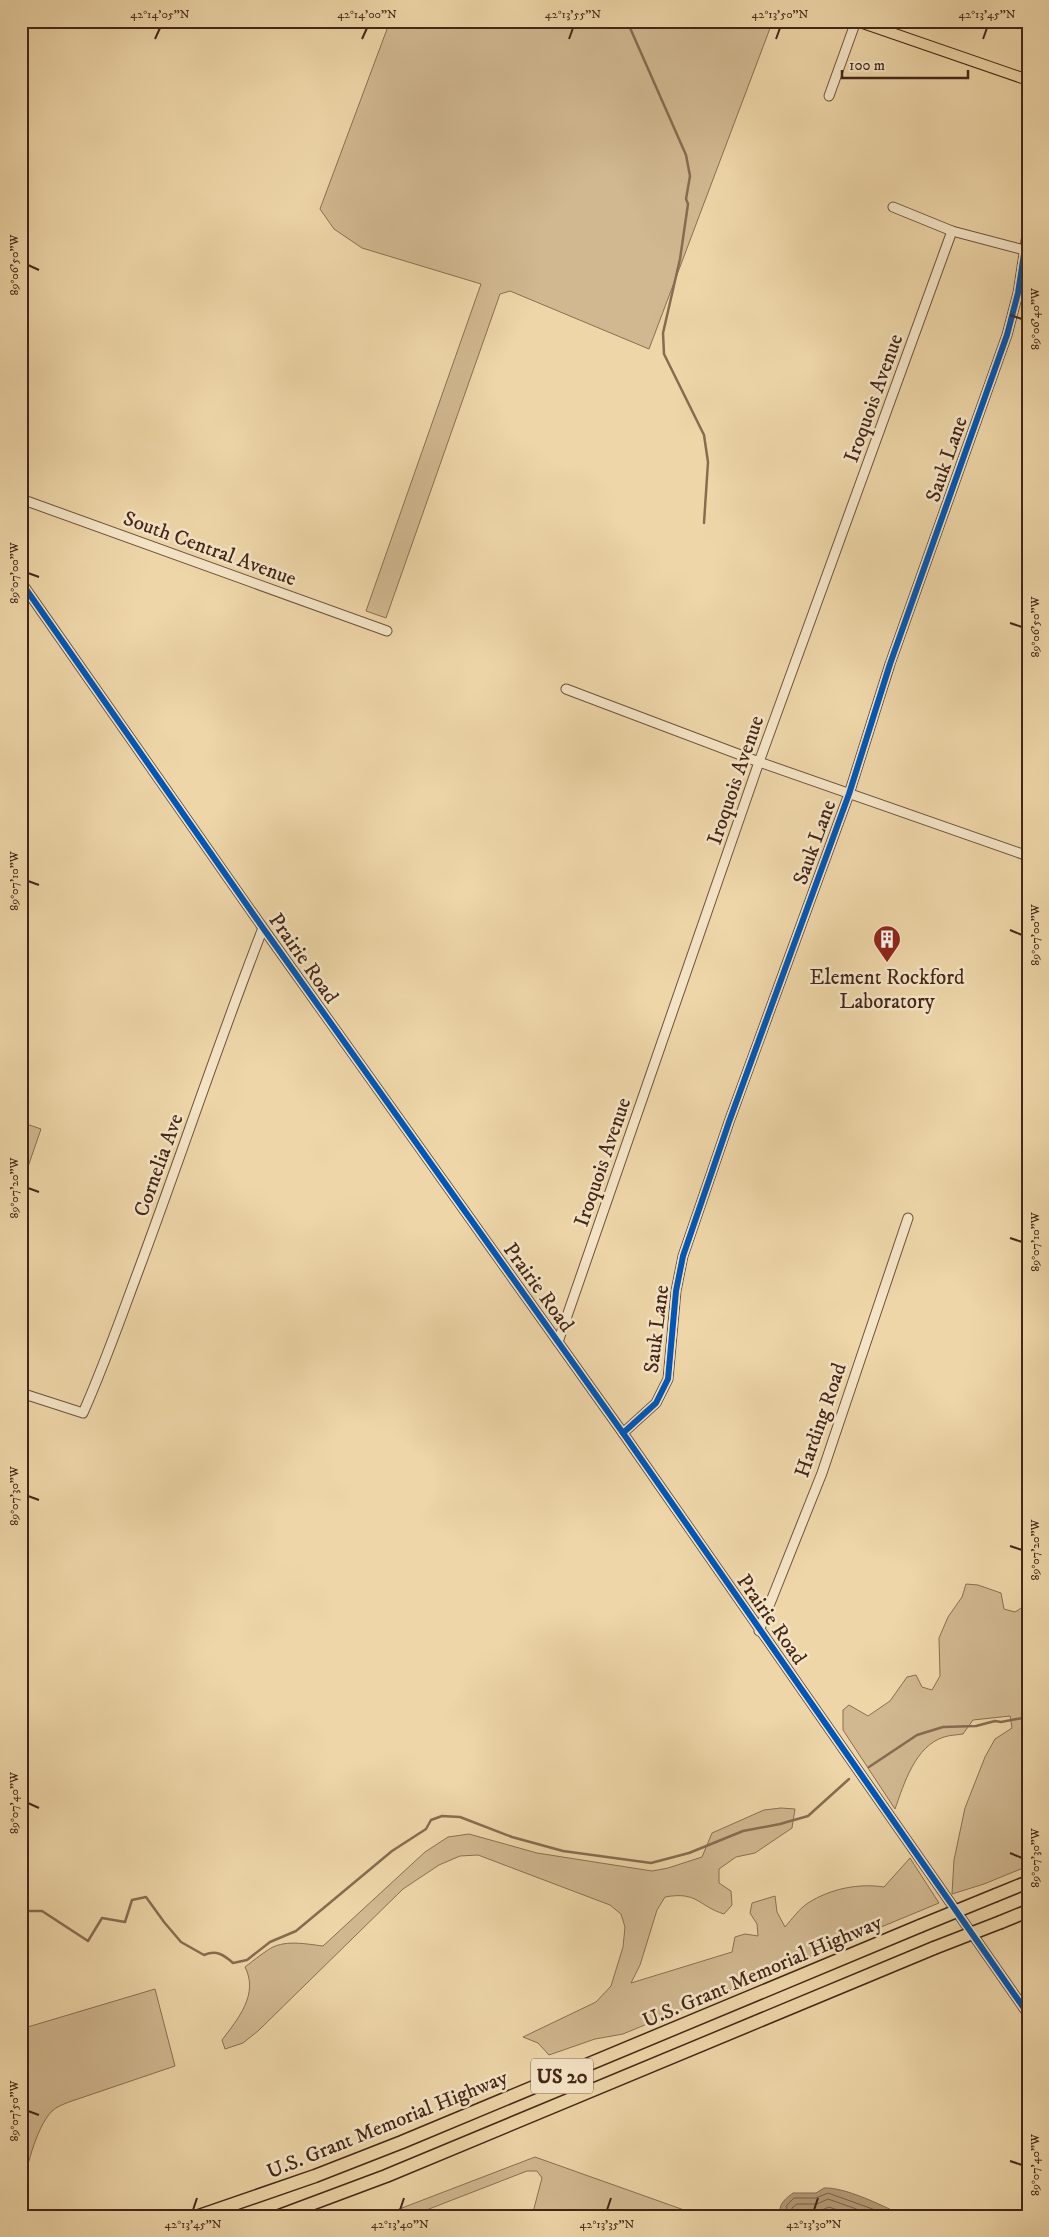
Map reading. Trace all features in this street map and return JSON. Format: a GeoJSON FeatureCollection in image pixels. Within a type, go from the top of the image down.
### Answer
{"type":"FeatureCollection","features":[{"type":"Feature","properties":{"kind":"highway","name":"U.S. Grant Memorial Highway"},"geometry":{"type":"LineString","coordinates":[[200,2216],[315,2176],[402,2142],[1028,1882]]}},
{"type":"Feature","properties":{"kind":"highway","name":"US 20"},"geometry":{"type":"LineString","coordinates":[[279,2216],[386,2176],[934,1948],[1028,1912]]}},
{"type":"Feature","properties":{"kind":"main road"},"geometry":{"type":"LineString","coordinates":[[857,21],[1028,80]]}},
{"type":"Feature","properties":{"kind":"street"},"geometry":{"type":"LineString","coordinates":[[830,96],[857,21]]}},
{"type":"Feature","properties":{"kind":"street"},"geometry":{"type":"LineString","coordinates":[[893,207],[952,231],[1024,250],[1028,228]]}},
{"type":"Feature","properties":{"kind":"street","name":"Iroquois Avenue"},"geometry":{"type":"LineString","coordinates":[[558,1342],[759,762],[952,231]]}},
{"type":"Feature","properties":{"kind":"street","name":"Sauk Lane"},"geometry":{"type":"LineString","coordinates":[[624,1433],[656,1403],[668,1380],[676,1291],[683,1256],[849,794],[890,664],[1007,335],[1018,293],[1024,250]]}},
{"type":"Feature","properties":{"kind":"street","name":"South Central Avenue"},"geometry":{"type":"LineString","coordinates":[[21,499],[387,631]]}},
{"type":"Feature","properties":{"kind":"street","name":"Prairie Road"},"geometry":{"type":"LineString","coordinates":[[21,582],[263,928],[624,1433],[759,1631],[1028,2014]]}},
{"type":"Feature","properties":{"kind":"street"},"geometry":{"type":"LineString","coordinates":[[566,689],[759,762],[1028,856]]}},
{"type":"Feature","properties":{"kind":"street","name":"Cornelia Ave"},"geometry":{"type":"LineString","coordinates":[[21,1393],[83,1413],[99,1377],[173,1177],[235,999],[263,928]]}},
{"type":"Feature","properties":{"kind":"street","name":"Harding Road"},"geometry":{"type":"LineString","coordinates":[[759,1631],[822,1473],[908,1218]]}},
{"type":"Feature","properties":{"kind":"shaded area"},"geometry":{"type":"Polygon","coordinates":[[[390,21],[772,23],[649,349],[510,291],[500,294],[386,618],[366,611],[481,284],[362,248],[334,229],[320,209],[390,21]]]}},
{"type":"Feature","properties":{"kind":"shaded area"},"geometry":{"type":"Polygon","coordinates":[[[21,1122],[41,1129],[21,1187],[21,1122]]]}},
{"type":"Feature","properties":{"kind":"shaded area"},"geometry":{"type":"Polygon","coordinates":[[[966,1584],[978,1585],[1001,1593],[1004,1609],[1015,1612],[1028,1604],[1028,1866],[984,1884],[952,1894],[954,1860],[965,1808],[985,1757],[995,1739],[1012,1728],[1010,1716],[973,1720],[963,1734],[944,1737],[925,1749],[912,1767],[895,1809],[843,1730],[843,1710],[849,1705],[868,1716],[890,1701],[907,1677],[916,1675],[922,1687],[932,1690],[940,1676],[939,1638],[948,1617],[962,1597],[966,1584]]]}},
{"type":"Feature","properties":{"kind":"shaded area"},"geometry":{"type":"Polygon","coordinates":[[[795,1809],[792,1828],[755,1853],[736,1857],[719,1869],[719,1883],[731,1891],[732,1905],[724,1914],[691,1898],[684,1896],[665,1897],[657,1910],[640,1965],[631,1983],[732,1952],[735,1937],[745,1934],[758,1936],[757,1924],[750,1913],[752,1903],[775,1896],[777,1912],[785,1927],[805,1905],[826,1894],[844,1888],[884,1887],[910,1858],[939,1903],[623,2034],[595,2039],[549,2055],[538,2043],[523,2037],[596,2002],[611,1986],[623,1947],[625,1927],[621,1914],[610,1905],[478,1855],[460,1856],[439,1865],[403,1889],[258,2031],[243,2043],[225,2049],[222,2040],[240,2015],[248,1996],[250,1987],[249,1977],[245,1967],[268,1950],[281,1944],[302,1943],[323,1946],[425,1852],[448,1837],[469,1834],[537,1853],[652,1871],[702,1857],[712,1833],[764,1810],[795,1809]]]}},
{"type":"Feature","properties":{"kind":"shaded area"},"geometry":{"type":"Polygon","coordinates":[[[155,1989],[175,2066],[69,2102],[54,2110],[46,2119],[36,2139],[21,2194],[21,2029],[155,1989]]]}},
{"type":"Feature","properties":{"kind":"shaded area"},"geometry":{"type":"Polygon","coordinates":[[[535,2157],[701,2216],[532,2216],[542,2178],[537,2171],[527,2171],[411,2216],[381,2216],[535,2157]]]}},
{"type":"Feature","properties":{"kind":"water"},"geometry":{"type":"Polygon","coordinates":[[[824,2188],[842,2190],[863,2197],[900,2214],[900,2216],[781,2216],[781,2205],[793,2193],[816,2193],[824,2188]]]}},
{"type":"Feature","properties":{"kind":"waterway"},"geometry":{"type":"LineString","coordinates":[[627,21],[686,155],[690,176],[680,259],[663,333],[664,354],[704,435],[708,462],[704,523]]}},
{"type":"Feature","properties":{"kind":"waterway"},"geometry":{"type":"LineString","coordinates":[[869,1767],[917,1735],[943,1727],[976,1726],[995,1721],[1001,1722],[1028,1717]]}},
{"type":"Feature","properties":{"kind":"waterway"},"geometry":{"type":"LineString","coordinates":[[21,1911],[42,1911],[88,1941],[102,1918],[125,1922],[132,1900],[146,1897],[181,1942],[204,1955],[219,1954],[233,1963],[247,1960],[270,1942],[296,1931],[392,1851],[426,1829],[431,1820],[442,1816],[460,1817],[512,1837],[563,1851],[651,1863],[689,1853],[743,1831],[808,1816],[849,1779]]}},
{"type":"Feature","properties":{"kind":"cycle path"},"geometry":{"type":"LineString","coordinates":[[623,1433],[656,1403],[668,1379],[676,1291],[683,1256],[729,1122],[849,794],[890,664],[1007,335],[1018,293],[1028,228]]}},
{"type":"Feature","properties":{"kind":"cycle path"},"geometry":{"type":"LineString","coordinates":[[21,582],[263,928],[623,1433],[1028,2014]]}},
{"type":"Feature","properties":{"kind":"place","name":"Element Rockford Laboratory"},"geometry":{"type":"Point","coordinates":[887,963]}}]}
